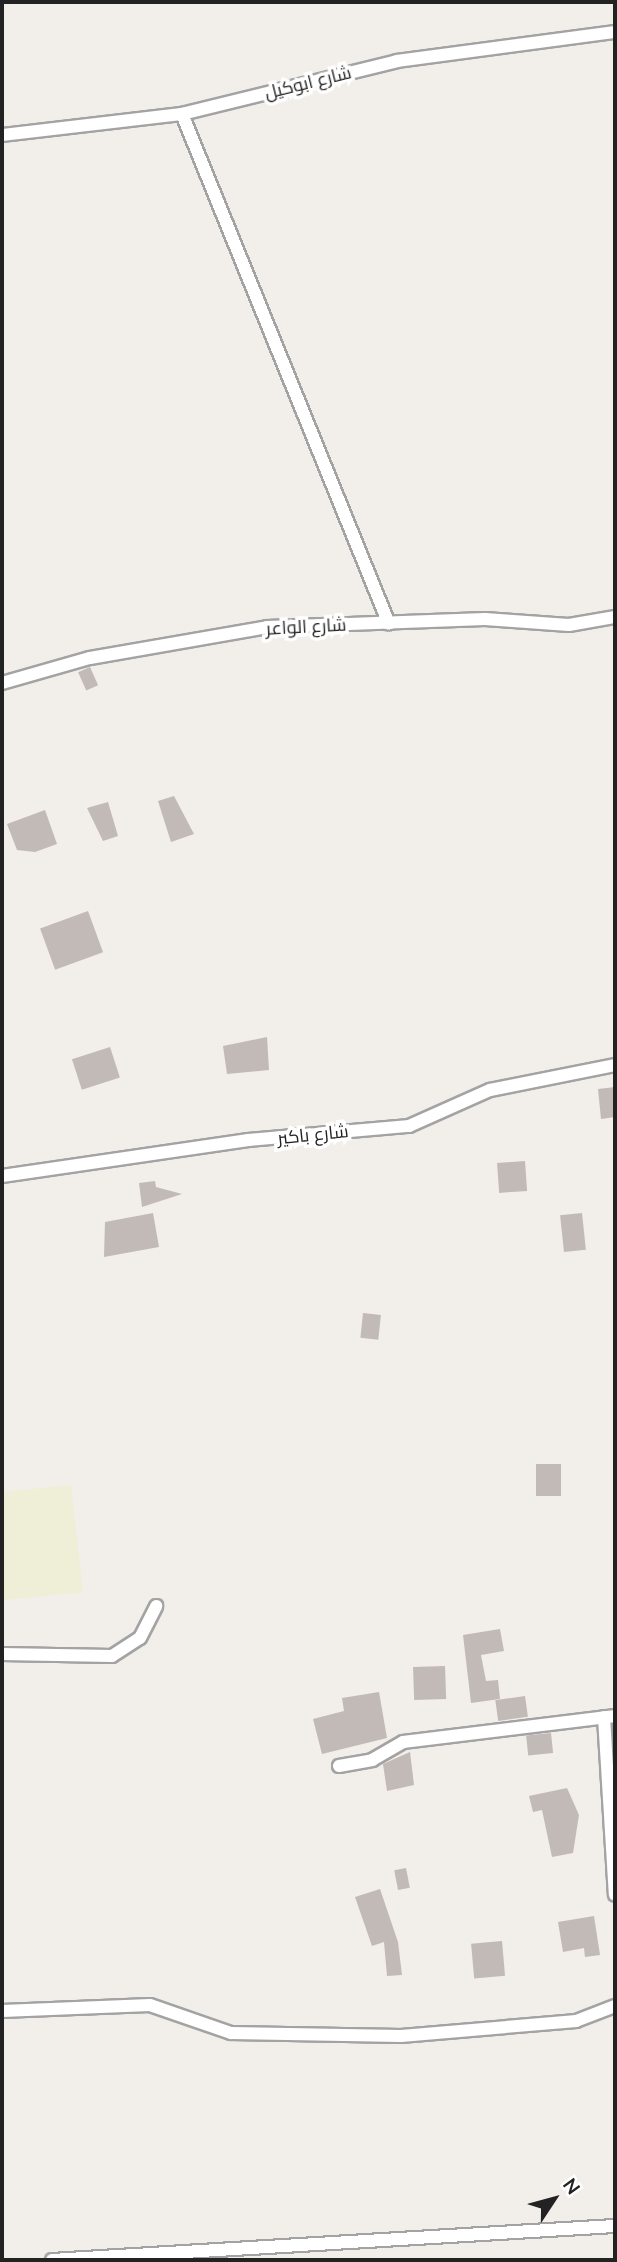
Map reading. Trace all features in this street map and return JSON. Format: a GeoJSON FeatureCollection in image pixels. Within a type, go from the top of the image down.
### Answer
{"type":"FeatureCollection","features":[{"type":"Feature","properties":{"kind":"street","name":"شارع ابوكيل"},"geometry":{"type":"LineString","coordinates":[[2,135],[182,114],[397,61],[615,32]]}},
{"type":"Feature","properties":{"kind":"street"},"geometry":{"type":"LineString","coordinates":[[182,114],[389,624]]}},
{"type":"Feature","properties":{"kind":"street","name":"شارع الواعر"},"geometry":{"type":"LineString","coordinates":[[2,683],[90,658],[267,627],[485,619],[569,625],[615,618]]}},
{"type":"Feature","properties":{"kind":"street","name":"شارع باكير"},"geometry":{"type":"LineString","coordinates":[[2,1176],[236,1142],[409,1126],[490,1090],[615,1065]]}},
{"type":"Feature","properties":{"kind":"street"},"geometry":{"type":"LineString","coordinates":[[2,1654],[112,1656],[140,1638],[156,1606]]}},
{"type":"Feature","properties":{"kind":"street"},"geometry":{"type":"LineString","coordinates":[[339,1766],[372,1760],[402,1742],[609,1716],[615,1895]]}},
{"type":"Feature","properties":{"kind":"street"},"geometry":{"type":"LineString","coordinates":[[2,2011],[150,2005],[231,2034],[401,2036],[576,2021],[615,2006]]}},
{"type":"Feature","properties":{"kind":"street"},"geometry":{"type":"LineString","coordinates":[[52,2260],[615,2226]]}},
{"type":"Feature","properties":{"kind":"green space"},"geometry":{"type":"Polygon","coordinates":[[[71,1485],[83,1592],[2,1600],[2,1492],[71,1485]]]}},
{"type":"Feature","properties":{"kind":"building"},"geometry":{"type":"Polygon","coordinates":[[[90,667],[98,685],[86,691],[78,672],[90,667]]]}},
{"type":"Feature","properties":{"kind":"building"},"geometry":{"type":"Polygon","coordinates":[[[174,796],[194,834],[171,842],[158,801],[174,796]]]}},
{"type":"Feature","properties":{"kind":"building"},"geometry":{"type":"Polygon","coordinates":[[[108,802],[118,836],[103,841],[87,808],[108,802]]]}},
{"type":"Feature","properties":{"kind":"building"},"geometry":{"type":"Polygon","coordinates":[[[45,810],[57,844],[35,852],[17,850],[7,824],[45,810]]]}},
{"type":"Feature","properties":{"kind":"building"},"geometry":{"type":"Polygon","coordinates":[[[88,911],[103,952],[55,970],[40,928],[88,911]]]}},
{"type":"Feature","properties":{"kind":"building"},"geometry":{"type":"Polygon","coordinates":[[[267,1037],[269,1070],[227,1074],[223,1046],[267,1037]]]}},
{"type":"Feature","properties":{"kind":"building"},"geometry":{"type":"Polygon","coordinates":[[[110,1047],[120,1077],[82,1090],[72,1059],[110,1047]]]}},
{"type":"Feature","properties":{"kind":"building"},"geometry":{"type":"Polygon","coordinates":[[[615,1087],[615,1117],[601,1119],[598,1089],[615,1087]]]}},
{"type":"Feature","properties":{"kind":"building"},"geometry":{"type":"Polygon","coordinates":[[[525,1161],[527,1191],[499,1193],[497,1163],[525,1161]]]}},
{"type":"Feature","properties":{"kind":"building"},"geometry":{"type":"Polygon","coordinates":[[[155,1181],[156,1187],[182,1194],[142,1207],[139,1183],[155,1181]]]}},
{"type":"Feature","properties":{"kind":"building"},"geometry":{"type":"Polygon","coordinates":[[[153,1213],[159,1247],[104,1257],[105,1222],[153,1213]]]}},
{"type":"Feature","properties":{"kind":"building"},"geometry":{"type":"Polygon","coordinates":[[[582,1213],[586,1250],[564,1252],[560,1215],[582,1213]]]}},
{"type":"Feature","properties":{"kind":"building"},"geometry":{"type":"Polygon","coordinates":[[[363,1313],[381,1315],[378,1340],[360,1338],[363,1313]]]}},
{"type":"Feature","properties":{"kind":"building"},"geometry":{"type":"Polygon","coordinates":[[[536,1464],[561,1464],[561,1496],[536,1496],[536,1464]]]}},
{"type":"Feature","properties":{"kind":"building"},"geometry":{"type":"Polygon","coordinates":[[[500,1629],[504,1651],[481,1655],[486,1681],[498,1680],[500,1699],[471,1703],[463,1635],[500,1629]]]}},
{"type":"Feature","properties":{"kind":"building"},"geometry":{"type":"Polygon","coordinates":[[[445,1666],[446,1699],[414,1700],[413,1667],[445,1666]]]}},
{"type":"Feature","properties":{"kind":"building"},"geometry":{"type":"Polygon","coordinates":[[[379,1692],[387,1738],[322,1754],[313,1719],[344,1711],[342,1698],[379,1692]]]}},
{"type":"Feature","properties":{"kind":"building"},"geometry":{"type":"Polygon","coordinates":[[[525,1696],[528,1717],[498,1721],[495,1700],[525,1696]]]}},
{"type":"Feature","properties":{"kind":"building"},"geometry":{"type":"Polygon","coordinates":[[[551,1733],[553,1753],[528,1756],[526,1736],[551,1733]]]}},
{"type":"Feature","properties":{"kind":"building"},"geometry":{"type":"Polygon","coordinates":[[[410,1752],[414,1785],[387,1791],[383,1764],[410,1752]]]}},
{"type":"Feature","properties":{"kind":"building"},"geometry":{"type":"Polygon","coordinates":[[[567,1788],[579,1815],[573,1853],[552,1857],[542,1810],[533,1812],[529,1796],[567,1788]]]}},
{"type":"Feature","properties":{"kind":"building"},"geometry":{"type":"Polygon","coordinates":[[[406,1868],[410,1888],[398,1890],[394,1870],[406,1868]]]}},
{"type":"Feature","properties":{"kind":"building"},"geometry":{"type":"Polygon","coordinates":[[[380,1889],[398,1942],[402,1975],[387,1976],[384,1942],[372,1946],[355,1897],[380,1889]]]}},
{"type":"Feature","properties":{"kind":"building"},"geometry":{"type":"Polygon","coordinates":[[[594,1916],[600,1955],[585,1957],[584,1948],[563,1952],[558,1922],[594,1916]]]}},
{"type":"Feature","properties":{"kind":"building"},"geometry":{"type":"Polygon","coordinates":[[[502,1941],[505,1976],[474,1979],[471,1944],[502,1941]]]}}]}
